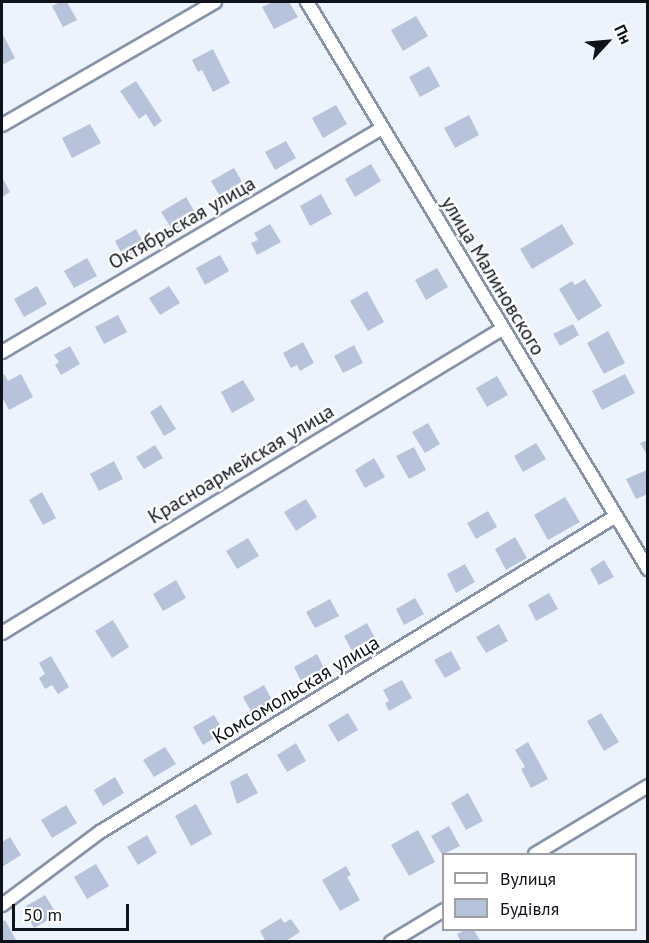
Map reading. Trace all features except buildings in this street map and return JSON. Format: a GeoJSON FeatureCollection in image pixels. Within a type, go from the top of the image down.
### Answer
{"type":"FeatureCollection","features":[{"type":"Feature","properties":{"kind":"street"},"geometry":{"type":"LineString","coordinates":[[2,125],[215,2]]}},
{"type":"Feature","properties":{"kind":"street","name":"улица Малиновского"},"geometry":{"type":"LineString","coordinates":[[307,2],[648,569]]}},
{"type":"Feature","properties":{"kind":"street","name":"Октябрьская улица"},"geometry":{"type":"LineString","coordinates":[[2,352],[382,128]]}},
{"type":"Feature","properties":{"kind":"street","name":"Красноармейская улица"},"geometry":{"type":"LineString","coordinates":[[2,633],[502,329]]}},
{"type":"Feature","properties":{"kind":"street","name":"Комсомольская улица"},"geometry":{"type":"LineString","coordinates":[[2,905],[100,832],[616,516]]}},
{"type":"Feature","properties":{"kind":"street"},"geometry":{"type":"LineString","coordinates":[[538,853],[648,786]]}},
{"type":"Feature","properties":{"kind":"street"},"geometry":{"type":"LineString","coordinates":[[391,942],[442,911]]}}]}
